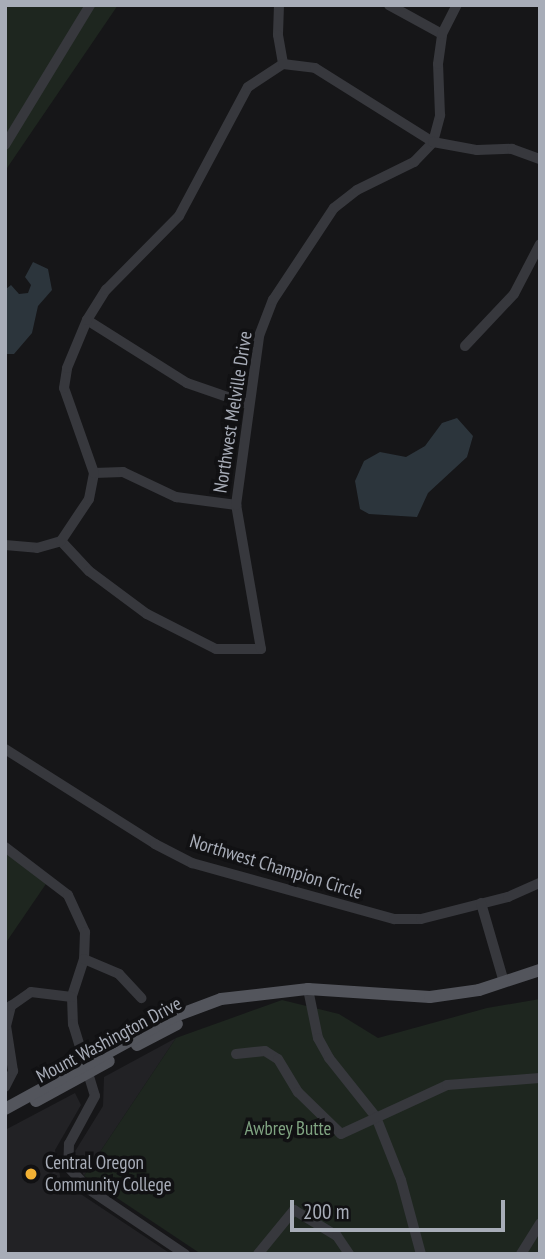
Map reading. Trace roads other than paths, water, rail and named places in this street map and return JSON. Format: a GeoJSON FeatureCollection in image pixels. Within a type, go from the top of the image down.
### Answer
{"type":"FeatureCollection","features":[{"type":"Feature","properties":{"kind":"main road","name":"Mount Washington Drive"},"geometry":{"type":"LineString","coordinates":[[5,1109],[232,999],[308,989],[410,998],[452,995],[540,970]]}},
{"type":"Feature","properties":{"kind":"main road","name":"Mount Washington Drive"},"geometry":{"type":"LineString","coordinates":[[5,1118],[88,1068]]}},
{"type":"Feature","properties":{"kind":"street"},"geometry":{"type":"LineString","coordinates":[[5,145],[90,5]]}},
{"type":"Feature","properties":{"kind":"street"},"geometry":{"type":"LineString","coordinates":[[279,5],[278,35],[283,64]]}},
{"type":"Feature","properties":{"kind":"street"},"geometry":{"type":"LineString","coordinates":[[388,5],[442,34]]}},
{"type":"Feature","properties":{"kind":"street"},"geometry":{"type":"LineString","coordinates":[[433,142],[440,115],[438,64],[442,34],[457,5]]}},
{"type":"Feature","properties":{"kind":"street"},"geometry":{"type":"LineString","coordinates":[[5,545],[37,548],[61,541],[89,499],[94,473],[64,388],[67,368],[86,320],[106,290],[179,216],[248,87],[283,64],[315,68],[335,78],[360,99],[433,142],[477,150],[512,149],[540,159]]}},
{"type":"Feature","properties":{"kind":"street","name":"Northwest Melville Drive"},"geometry":{"type":"LineString","coordinates":[[61,541],[89,571],[147,614],[216,649],[261,649],[236,505],[259,336],[273,300],[334,208],[357,190],[414,162],[433,142]]}},
{"type":"Feature","properties":{"kind":"street"},"geometry":{"type":"LineString","coordinates":[[465,346],[514,293],[540,244]]}},
{"type":"Feature","properties":{"kind":"street"},"geometry":{"type":"LineString","coordinates":[[86,320],[187,383],[248,404]]}},
{"type":"Feature","properties":{"kind":"street"},"geometry":{"type":"LineString","coordinates":[[94,473],[123,472],[176,497],[236,505]]}},
{"type":"Feature","properties":{"kind":"street","name":"Northwest Champion Circle"},"geometry":{"type":"LineString","coordinates":[[5,749],[155,844],[192,863],[394,919],[421,919],[540,883]]}},
{"type":"Feature","properties":{"kind":"street"},"geometry":{"type":"LineString","coordinates":[[5,847],[68,895],[85,932],[84,959],[72,997],[73,1024],[95,1096],[69,1144],[68,1167],[90,1190],[185,1254]]}},
{"type":"Feature","properties":{"kind":"street"},"geometry":{"type":"LineString","coordinates":[[481,903],[504,982]]}},
{"type":"Feature","properties":{"kind":"street"},"geometry":{"type":"LineString","coordinates":[[84,959],[119,974],[141,998]]}},
{"type":"Feature","properties":{"kind":"street"},"geometry":{"type":"LineString","coordinates":[[308,989],[318,1038],[328,1058],[376,1117],[401,1180],[421,1254]]}},
{"type":"Feature","properties":{"kind":"street"},"geometry":{"type":"LineString","coordinates":[[5,1087],[13,1071],[6,1026],[11,1006],[31,992],[72,997]]}},
{"type":"Feature","properties":{"kind":"street"},"geometry":{"type":"LineString","coordinates":[[236,1054],[265,1051],[278,1059],[298,1092],[341,1134],[447,1085],[540,1078]]}},
{"type":"Feature","properties":{"kind":"street"},"geometry":{"type":"LineString","coordinates":[[258,1254],[290,1211],[298,1211],[337,1236],[349,1254]]}},
{"type":"Feature","properties":{"kind":"street"},"geometry":{"type":"LineString","coordinates":[[522,1254],[540,1223]]}},
{"type":"Feature","properties":{"kind":"place","name":"Central Oregon Community College"},"geometry":{"type":"Point","coordinates":[31,1174]}},
{"type":"Feature","properties":{"kind":"park label","name":"Awbrey Butte"},"geometry":{"type":"Point","coordinates":[288,1129]}}]}
